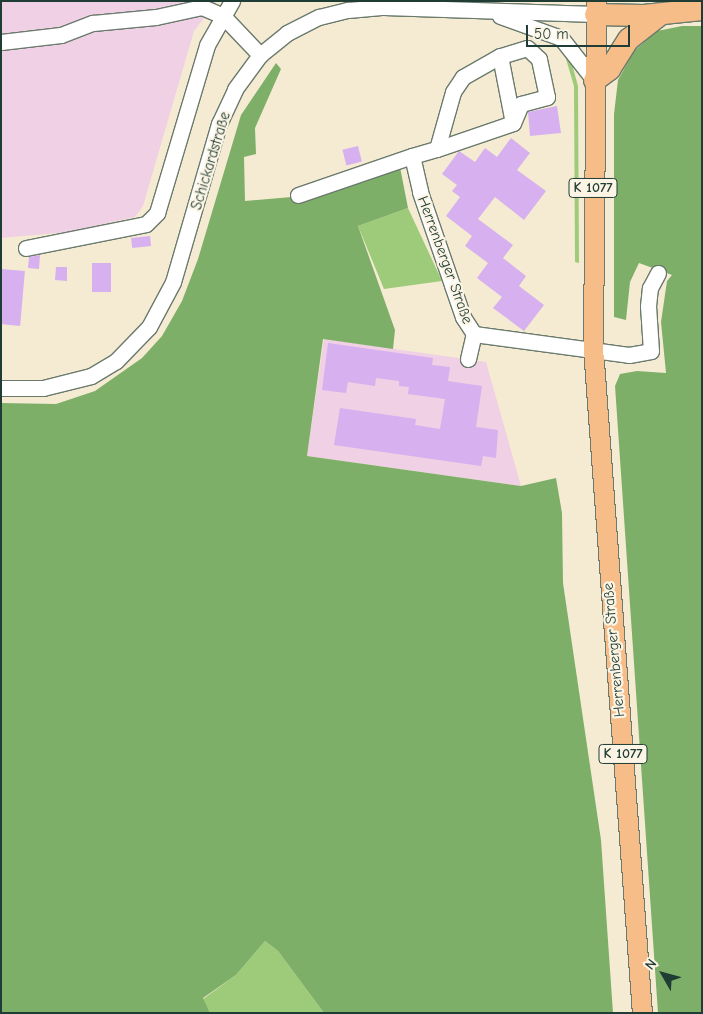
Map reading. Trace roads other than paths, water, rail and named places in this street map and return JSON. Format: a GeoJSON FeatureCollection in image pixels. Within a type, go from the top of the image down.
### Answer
{"type":"FeatureCollection","features":[{"type":"Feature","properties":{"kind":"highway"},"geometry":{"type":"LineString","coordinates":[[596,8],[660,14],[702,10]]}},
{"type":"Feature","properties":{"kind":"highway"},"geometry":{"type":"LineString","coordinates":[[594,80],[609,69],[628,39],[660,14]]}},
{"type":"Feature","properties":{"kind":"main road","name":"Herrenberger Straße"},"geometry":{"type":"LineString","coordinates":[[596,8],[593,348],[642,1013]]}},
{"type":"Feature","properties":{"kind":"street"},"geometry":{"type":"LineString","coordinates":[[26,248],[146,224],[157,212],[207,45],[232,1]]}},
{"type":"Feature","properties":{"kind":"street"},"geometry":{"type":"LineString","coordinates":[[474,9],[495,1]]}},
{"type":"Feature","properties":{"kind":"street","name":"Schickardstraße"},"geometry":{"type":"LineString","coordinates":[[474,9],[509,1]]}},
{"type":"Feature","properties":{"kind":"street"},"geometry":{"type":"LineString","coordinates":[[1,42],[61,35],[94,23],[156,17],[202,7],[223,16],[260,55]]}},
{"type":"Feature","properties":{"kind":"street","name":"Schickardstraße"},"geometry":{"type":"LineString","coordinates":[[1,388],[43,388],[91,376],[116,361],[150,327],[162,308],[185,250],[218,124],[235,89],[260,55],[287,32],[319,17],[348,10],[384,7],[474,9],[596,8]]}},
{"type":"Feature","properties":{"kind":"street"},"geometry":{"type":"LineString","coordinates":[[474,9],[554,34],[577,55],[594,80]]}},
{"type":"Feature","properties":{"kind":"street"},"geometry":{"type":"LineString","coordinates":[[298,195],[412,156],[437,149],[513,123],[521,104],[547,97],[539,59],[527,48],[500,56],[463,77],[453,92],[437,149]]}},
{"type":"Feature","properties":{"kind":"street"},"geometry":{"type":"LineString","coordinates":[[500,56],[513,123]]}},
{"type":"Feature","properties":{"kind":"street","name":"Herrenberger Straße"},"geometry":{"type":"LineString","coordinates":[[412,156],[417,181],[463,317],[474,334],[593,348]]}},
{"type":"Feature","properties":{"kind":"street"},"geometry":{"type":"LineString","coordinates":[[593,348],[628,355],[651,351],[648,306],[650,288],[658,273]]}},
{"type":"Feature","properties":{"kind":"street"},"geometry":{"type":"LineString","coordinates":[[468,359],[474,334]]}}]}
